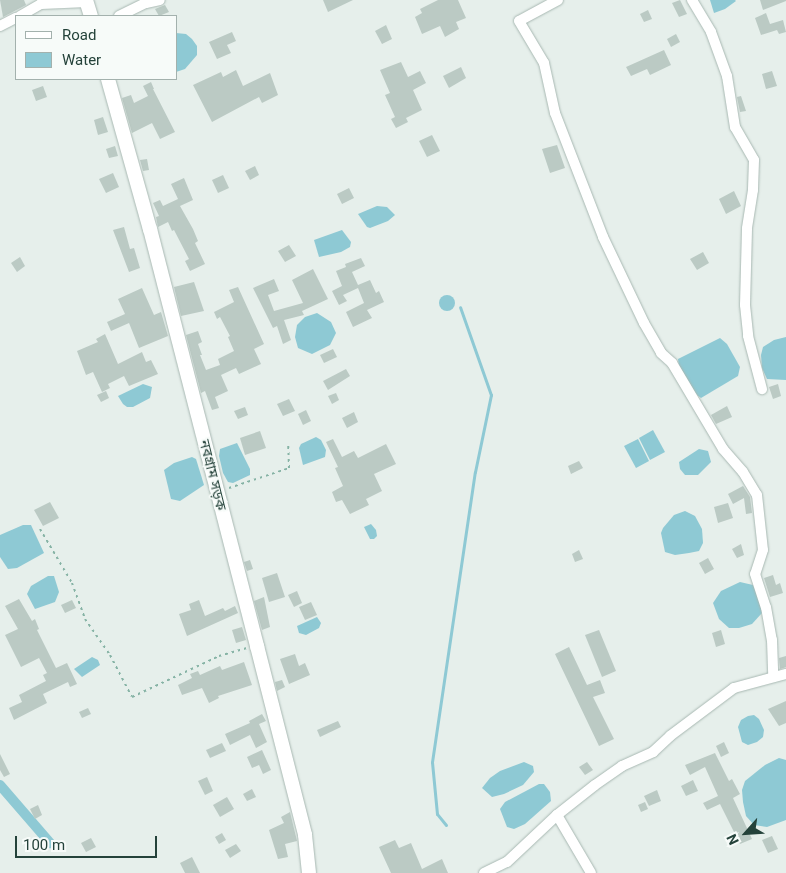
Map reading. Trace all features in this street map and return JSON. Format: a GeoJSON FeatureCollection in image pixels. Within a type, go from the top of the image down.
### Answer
{"type":"FeatureCollection","features":[{"type":"Feature","properties":{"kind":"main road"},"geometry":{"type":"LineString","coordinates":[[86,1],[91,15]]}},
{"type":"Feature","properties":{"kind":"main road","name":"নবগ্রাম সড়ক"},"geometry":{"type":"LineString","coordinates":[[108,80],[257,646],[305,835],[310,873]]}},
{"type":"Feature","properties":{"kind":"street"},"geometry":{"type":"LineString","coordinates":[[121,15],[146,3],[160,0]]}},
{"type":"Feature","properties":{"kind":"street"},"geometry":{"type":"LineString","coordinates":[[558,0],[519,21],[544,63],[555,113],[603,237],[644,323],[661,353],[672,363],[723,449],[743,472],[757,495],[763,550],[755,574],[766,607],[772,640],[773,677]]}},
{"type":"Feature","properties":{"kind":"street"},"geometry":{"type":"LineString","coordinates":[[692,0],[711,32],[727,76],[735,128],[754,160],[753,190],[747,229],[745,305],[748,336],[762,389]]}},
{"type":"Feature","properties":{"kind":"street"},"geometry":{"type":"LineString","coordinates":[[22,15],[41,4],[86,1]]}},
{"type":"Feature","properties":{"kind":"street"},"geometry":{"type":"LineString","coordinates":[[0,26],[15,18]]}},
{"type":"Feature","properties":{"kind":"street"},"geometry":{"type":"LineString","coordinates":[[484,873],[507,862],[557,815],[622,766],[653,752],[670,736],[734,688],[786,674]]}},
{"type":"Feature","properties":{"kind":"street"},"geometry":{"type":"LineString","coordinates":[[557,815],[591,873]]}},
{"type":"Feature","properties":{"kind":"path"},"geometry":{"type":"LineString","coordinates":[[217,492],[289,468],[288,445]]}},
{"type":"Feature","properties":{"kind":"path"},"geometry":{"type":"LineString","coordinates":[[40,529],[72,583],[85,619],[110,655],[132,697],[219,656],[257,646]]}},
{"type":"Feature","properties":{"kind":"water"},"geometry":{"type":"Polygon","coordinates":[[[710,0],[736,1],[725,9],[714,13],[710,0]]]}},
{"type":"Feature","properties":{"kind":"water"},"geometry":{"type":"Polygon","coordinates":[[[178,33],[186,34],[197,46],[197,55],[185,69],[178,71],[178,33]]]}},
{"type":"Feature","properties":{"kind":"water"},"geometry":{"type":"Polygon","coordinates":[[[377,206],[387,207],[395,215],[388,221],[370,228],[367,227],[358,214],[377,206]]]}},
{"type":"Feature","properties":{"kind":"water"},"geometry":{"type":"Polygon","coordinates":[[[342,230],[351,242],[350,247],[341,252],[319,257],[314,240],[342,230]]]}},
{"type":"Feature","properties":{"kind":"water"},"geometry":{"type":"Polygon","coordinates":[[[447,295],[455,303],[447,311],[439,303],[447,295]]]}},
{"type":"Feature","properties":{"kind":"water"},"geometry":{"type":"Polygon","coordinates":[[[317,313],[331,322],[336,333],[330,345],[312,354],[298,348],[295,337],[297,325],[305,317],[317,313]]]}},
{"type":"Feature","properties":{"kind":"water"},"geometry":{"type":"Polygon","coordinates":[[[786,337],[786,380],[767,379],[762,368],[761,355],[763,347],[774,340],[786,337]]]}},
{"type":"Feature","properties":{"kind":"water"},"geometry":{"type":"Polygon","coordinates":[[[720,338],[727,344],[740,367],[738,376],[701,398],[694,393],[679,367],[678,359],[720,338]]]}},
{"type":"Feature","properties":{"kind":"water"},"geometry":{"type":"Polygon","coordinates":[[[143,384],[152,387],[150,398],[133,407],[127,407],[123,404],[118,396],[143,384]]]}},
{"type":"Feature","properties":{"kind":"water"},"geometry":{"type":"Polygon","coordinates":[[[653,430],[665,452],[650,460],[639,438],[653,430]]]}},
{"type":"Feature","properties":{"kind":"water"},"geometry":{"type":"Polygon","coordinates":[[[316,437],[321,440],[326,450],[325,457],[303,465],[299,448],[301,444],[316,437]]]}},
{"type":"Feature","properties":{"kind":"water"},"geometry":{"type":"Polygon","coordinates":[[[638,439],[649,461],[636,468],[624,446],[638,439]]]}},
{"type":"Feature","properties":{"kind":"water"},"geometry":{"type":"Polygon","coordinates":[[[237,443],[250,469],[250,475],[233,483],[228,482],[223,473],[219,456],[220,449],[237,443]]]}},
{"type":"Feature","properties":{"kind":"water"},"geometry":{"type":"Polygon","coordinates":[[[699,449],[708,451],[711,462],[698,475],[685,475],[680,469],[679,462],[699,449]]]}},
{"type":"Feature","properties":{"kind":"water"},"geometry":{"type":"Polygon","coordinates":[[[192,457],[196,459],[204,485],[180,501],[171,499],[164,470],[174,463],[192,457]]]}},
{"type":"Feature","properties":{"kind":"water"},"geometry":{"type":"Polygon","coordinates":[[[685,511],[695,516],[702,529],[703,543],[699,551],[675,555],[665,552],[661,533],[663,528],[674,515],[685,511]]]}},
{"type":"Feature","properties":{"kind":"water"},"geometry":{"type":"Polygon","coordinates":[[[371,524],[376,530],[377,536],[374,539],[370,539],[364,527],[371,524]]]}},
{"type":"Feature","properties":{"kind":"water"},"geometry":{"type":"Polygon","coordinates":[[[23,525],[31,525],[44,553],[17,568],[8,569],[0,557],[0,535],[23,525]]]}},
{"type":"Feature","properties":{"kind":"water"},"geometry":{"type":"Polygon","coordinates":[[[48,576],[54,576],[59,592],[55,602],[35,609],[27,594],[31,586],[48,576]]]}},
{"type":"Feature","properties":{"kind":"water"},"geometry":{"type":"Polygon","coordinates":[[[740,582],[753,585],[759,597],[762,613],[752,624],[739,628],[729,628],[719,619],[713,603],[721,591],[740,582]]]}},
{"type":"Feature","properties":{"kind":"water"},"geometry":{"type":"Polygon","coordinates":[[[317,617],[321,623],[319,628],[306,635],[299,633],[297,626],[317,617]]]}},
{"type":"Feature","properties":{"kind":"water"},"geometry":{"type":"Polygon","coordinates":[[[92,657],[98,660],[100,665],[82,677],[74,669],[92,657]]]}},
{"type":"Feature","properties":{"kind":"water"},"geometry":{"type":"Polygon","coordinates":[[[754,715],[759,719],[764,730],[763,737],[757,742],[748,745],[742,742],[738,727],[741,720],[754,715]]]}},
{"type":"Feature","properties":{"kind":"water"},"geometry":{"type":"Polygon","coordinates":[[[779,758],[786,760],[786,820],[767,827],[754,825],[746,816],[743,802],[742,790],[745,781],[765,765],[779,758]]]}},
{"type":"Feature","properties":{"kind":"water"},"geometry":{"type":"Polygon","coordinates":[[[524,762],[533,766],[534,772],[523,785],[504,794],[492,797],[482,788],[490,778],[500,771],[524,762]]]}},
{"type":"Feature","properties":{"kind":"water"},"geometry":{"type":"Polygon","coordinates":[[[539,784],[544,784],[550,792],[551,801],[525,824],[514,829],[507,827],[500,809],[505,802],[539,784]]]}},
{"type":"Feature","properties":{"kind":"building"},"geometry":{"type":"Polygon","coordinates":[[[0,0],[24,0],[26,5],[3,17],[0,0]]]}},
{"type":"Feature","properties":{"kind":"building"},"geometry":{"type":"Polygon","coordinates":[[[323,0],[353,0],[328,12],[323,0]]]}},
{"type":"Feature","properties":{"kind":"building"},"geometry":{"type":"Polygon","coordinates":[[[438,0],[458,0],[466,18],[456,22],[459,29],[445,37],[440,26],[422,34],[415,17],[422,13],[420,9],[438,0]]]}},
{"type":"Feature","properties":{"kind":"building"},"geometry":{"type":"Polygon","coordinates":[[[680,0],[687,14],[679,17],[672,3],[680,0]]]}},
{"type":"Feature","properties":{"kind":"building"},"geometry":{"type":"Polygon","coordinates":[[[760,0],[786,0],[786,1],[763,10],[760,0]]]}},
{"type":"Feature","properties":{"kind":"building"},"geometry":{"type":"Polygon","coordinates":[[[165,5],[169,12],[158,15],[155,9],[165,5]]]}},
{"type":"Feature","properties":{"kind":"building"},"geometry":{"type":"Polygon","coordinates":[[[648,10],[652,19],[644,22],[640,14],[648,10]]]}},
{"type":"Feature","properties":{"kind":"building"},"geometry":{"type":"Polygon","coordinates":[[[766,13],[770,24],[783,20],[786,32],[779,34],[777,30],[761,35],[755,18],[766,13]]]}},
{"type":"Feature","properties":{"kind":"building"},"geometry":{"type":"Polygon","coordinates":[[[386,25],[392,39],[382,44],[375,31],[386,25]]]}},
{"type":"Feature","properties":{"kind":"building"},"geometry":{"type":"Polygon","coordinates":[[[232,32],[236,41],[227,45],[231,53],[217,59],[209,42],[232,32]]]}},
{"type":"Feature","properties":{"kind":"building"},"geometry":{"type":"Polygon","coordinates":[[[676,34],[680,42],[671,47],[667,39],[676,34]]]}},
{"type":"Feature","properties":{"kind":"building"},"geometry":{"type":"Polygon","coordinates":[[[664,50],[671,65],[650,75],[647,69],[631,76],[626,67],[664,50]]]}},
{"type":"Feature","properties":{"kind":"building"},"geometry":{"type":"Polygon","coordinates":[[[401,62],[408,77],[420,71],[426,83],[413,90],[422,110],[406,118],[408,122],[396,128],[391,119],[395,117],[385,95],[390,93],[380,70],[401,62]]]}},
{"type":"Feature","properties":{"kind":"building"},"geometry":{"type":"Polygon","coordinates":[[[461,67],[466,78],[449,88],[443,76],[461,67]]]}},
{"type":"Feature","properties":{"kind":"building"},"geometry":{"type":"Polygon","coordinates":[[[236,70],[243,86],[270,73],[278,95],[262,103],[259,97],[212,122],[193,85],[221,72],[223,77],[236,70]]]}},
{"type":"Feature","properties":{"kind":"building"},"geometry":{"type":"Polygon","coordinates":[[[772,71],[777,86],[766,89],[762,74],[772,71]]]}},
{"type":"Feature","properties":{"kind":"building"},"geometry":{"type":"Polygon","coordinates":[[[151,82],[175,132],[160,139],[152,123],[132,133],[122,98],[131,95],[134,103],[148,96],[143,86],[151,82]]]}},
{"type":"Feature","properties":{"kind":"building"},"geometry":{"type":"Polygon","coordinates":[[[43,86],[47,97],[36,101],[32,90],[43,86]]]}},
{"type":"Feature","properties":{"kind":"building"},"geometry":{"type":"Polygon","coordinates":[[[741,96],[746,111],[740,112],[737,97],[741,96]]]}},
{"type":"Feature","properties":{"kind":"building"},"geometry":{"type":"Polygon","coordinates":[[[103,117],[108,132],[98,135],[94,120],[103,117]]]}},
{"type":"Feature","properties":{"kind":"building"},"geometry":{"type":"Polygon","coordinates":[[[432,135],[440,151],[427,157],[419,141],[432,135]]]}},
{"type":"Feature","properties":{"kind":"building"},"geometry":{"type":"Polygon","coordinates":[[[557,145],[565,168],[550,173],[542,149],[557,145]]]}},
{"type":"Feature","properties":{"kind":"building"},"geometry":{"type":"Polygon","coordinates":[[[115,146],[118,156],[109,158],[106,149],[115,146]]]}},
{"type":"Feature","properties":{"kind":"building"},"geometry":{"type":"Polygon","coordinates":[[[147,159],[149,170],[143,171],[140,160],[147,159]]]}},
{"type":"Feature","properties":{"kind":"building"},"geometry":{"type":"Polygon","coordinates":[[[255,166],[259,175],[250,180],[245,171],[255,166]]]}},
{"type":"Feature","properties":{"kind":"building"},"geometry":{"type":"Polygon","coordinates":[[[113,173],[119,187],[106,193],[99,179],[113,173]]]}},
{"type":"Feature","properties":{"kind":"building"},"geometry":{"type":"Polygon","coordinates":[[[223,175],[229,188],[218,193],[212,180],[223,175]]]}},
{"type":"Feature","properties":{"kind":"building"},"geometry":{"type":"Polygon","coordinates":[[[184,178],[193,200],[180,206],[193,229],[198,241],[195,243],[205,264],[190,271],[185,261],[189,259],[174,230],[172,231],[168,222],[158,227],[156,217],[159,216],[153,203],[160,200],[163,206],[178,199],[171,184],[184,178]]]}},
{"type":"Feature","properties":{"kind":"building"},"geometry":{"type":"Polygon","coordinates":[[[349,188],[354,198],[342,204],[337,194],[349,188]]]}},
{"type":"Feature","properties":{"kind":"building"},"geometry":{"type":"Polygon","coordinates":[[[734,191],[741,206],[726,214],[719,199],[734,191]]]}},
{"type":"Feature","properties":{"kind":"building"},"geometry":{"type":"Polygon","coordinates":[[[124,227],[130,249],[134,248],[140,268],[129,272],[113,230],[124,227]]]}},
{"type":"Feature","properties":{"kind":"building"},"geometry":{"type":"Polygon","coordinates":[[[289,245],[296,256],[285,262],[278,251],[289,245]]]}},
{"type":"Feature","properties":{"kind":"building"},"geometry":{"type":"Polygon","coordinates":[[[703,252],[709,263],[697,270],[690,259],[703,252]]]}},
{"type":"Feature","properties":{"kind":"building"},"geometry":{"type":"Polygon","coordinates":[[[20,257],[25,266],[17,272],[11,263],[20,257]]]}},
{"type":"Feature","properties":{"kind":"building"},"geometry":{"type":"Polygon","coordinates":[[[361,258],[365,266],[352,272],[358,285],[370,280],[376,293],[379,291],[384,302],[367,310],[372,318],[353,327],[346,312],[364,303],[358,288],[343,295],[347,301],[339,305],[332,291],[342,286],[336,271],[346,267],[345,264],[361,258]]]}},
{"type":"Feature","properties":{"kind":"building"},"geometry":{"type":"Polygon","coordinates":[[[313,269],[328,299],[302,311],[304,315],[284,320],[291,340],[283,344],[277,326],[273,328],[253,288],[274,279],[279,291],[268,295],[274,311],[303,303],[292,280],[313,269]]]}},
{"type":"Feature","properties":{"kind":"building"},"geometry":{"type":"Polygon","coordinates":[[[194,282],[204,311],[181,316],[174,287],[194,282]]]}},
{"type":"Feature","properties":{"kind":"building"},"geometry":{"type":"Polygon","coordinates":[[[238,287],[264,344],[254,349],[261,364],[239,374],[236,368],[221,375],[228,391],[215,397],[219,408],[212,410],[205,391],[201,393],[186,335],[198,331],[202,342],[198,344],[202,355],[200,355],[206,370],[220,365],[218,359],[234,351],[228,337],[230,336],[220,317],[217,319],[214,312],[234,302],[229,290],[238,287]]]}},
{"type":"Feature","properties":{"kind":"building"},"geometry":{"type":"Polygon","coordinates":[[[142,288],[154,315],[161,312],[168,336],[139,348],[129,323],[111,331],[107,322],[125,314],[118,299],[142,288]]]}},
{"type":"Feature","properties":{"kind":"building"},"geometry":{"type":"Polygon","coordinates":[[[105,334],[118,364],[142,352],[146,362],[151,360],[158,374],[129,386],[124,376],[108,384],[110,388],[102,392],[93,372],[86,375],[77,351],[98,342],[96,339],[105,334]]]}},
{"type":"Feature","properties":{"kind":"building"},"geometry":{"type":"Polygon","coordinates":[[[333,349],[337,357],[324,363],[320,355],[333,349]]]}},
{"type":"Feature","properties":{"kind":"building"},"geometry":{"type":"Polygon","coordinates":[[[346,369],[350,376],[328,390],[323,381],[346,369]]]}},
{"type":"Feature","properties":{"kind":"building"},"geometry":{"type":"Polygon","coordinates":[[[778,384],[781,396],[773,399],[769,387],[778,384]]]}},
{"type":"Feature","properties":{"kind":"building"},"geometry":{"type":"Polygon","coordinates":[[[106,391],[109,398],[101,402],[97,395],[106,391]]]}},
{"type":"Feature","properties":{"kind":"building"},"geometry":{"type":"Polygon","coordinates":[[[336,393],[339,400],[332,404],[328,396],[336,393]]]}},
{"type":"Feature","properties":{"kind":"building"},"geometry":{"type":"Polygon","coordinates":[[[289,399],[295,411],[283,416],[277,404],[289,399]]]}},
{"type":"Feature","properties":{"kind":"building"},"geometry":{"type":"Polygon","coordinates":[[[727,406],[732,417],[716,424],[711,415],[727,406]]]}},
{"type":"Feature","properties":{"kind":"building"},"geometry":{"type":"Polygon","coordinates":[[[245,407],[248,415],[238,419],[234,411],[245,407]]]}},
{"type":"Feature","properties":{"kind":"building"},"geometry":{"type":"Polygon","coordinates":[[[306,410],[311,421],[303,425],[298,414],[306,410]]]}},
{"type":"Feature","properties":{"kind":"building"},"geometry":{"type":"Polygon","coordinates":[[[354,412],[358,422],[347,428],[342,418],[354,412]]]}},
{"type":"Feature","properties":{"kind":"building"},"geometry":{"type":"Polygon","coordinates":[[[260,431],[266,448],[245,455],[240,438],[260,431]]]}},
{"type":"Feature","properties":{"kind":"building"},"geometry":{"type":"Polygon","coordinates":[[[333,439],[342,457],[354,451],[358,458],[386,444],[396,464],[374,474],[382,491],[366,499],[369,505],[350,514],[342,500],[336,502],[332,492],[343,486],[335,468],[338,467],[326,442],[333,439]]]}},
{"type":"Feature","properties":{"kind":"building"},"geometry":{"type":"Polygon","coordinates":[[[579,461],[583,468],[571,474],[568,466],[579,461]]]}},
{"type":"Feature","properties":{"kind":"building"},"geometry":{"type":"Polygon","coordinates":[[[743,486],[750,497],[752,513],[746,514],[744,498],[733,504],[728,494],[743,486]]]}},
{"type":"Feature","properties":{"kind":"building"},"geometry":{"type":"Polygon","coordinates":[[[50,502],[59,518],[43,526],[34,510],[50,502]]]}},
{"type":"Feature","properties":{"kind":"building"},"geometry":{"type":"Polygon","coordinates":[[[728,503],[733,518],[718,523],[714,507],[728,503]]]}},
{"type":"Feature","properties":{"kind":"building"},"geometry":{"type":"Polygon","coordinates":[[[741,544],[744,555],[737,558],[732,549],[741,544]]]}},
{"type":"Feature","properties":{"kind":"building"},"geometry":{"type":"Polygon","coordinates":[[[579,550],[583,559],[575,562],[572,554],[579,550]]]}},
{"type":"Feature","properties":{"kind":"building"},"geometry":{"type":"Polygon","coordinates":[[[708,558],[714,569],[705,574],[699,563],[708,558]]]}},
{"type":"Feature","properties":{"kind":"building"},"geometry":{"type":"Polygon","coordinates":[[[250,560],[253,569],[247,571],[244,562],[250,560]]]}},
{"type":"Feature","properties":{"kind":"building"},"geometry":{"type":"Polygon","coordinates":[[[277,573],[285,597],[269,602],[262,578],[277,573]]]}},
{"type":"Feature","properties":{"kind":"building"},"geometry":{"type":"Polygon","coordinates":[[[773,575],[776,585],[780,583],[783,593],[770,597],[764,578],[773,575]]]}},
{"type":"Feature","properties":{"kind":"building"},"geometry":{"type":"Polygon","coordinates":[[[297,591],[302,603],[294,607],[288,595],[297,591]]]}},
{"type":"Feature","properties":{"kind":"building"},"geometry":{"type":"Polygon","coordinates":[[[264,597],[270,627],[262,630],[254,601],[264,597]]]}},
{"type":"Feature","properties":{"kind":"building"},"geometry":{"type":"Polygon","coordinates":[[[19,599],[32,621],[35,619],[39,629],[37,630],[56,668],[67,663],[77,684],[70,687],[68,682],[43,694],[47,703],[14,720],[9,708],[22,702],[19,695],[46,681],[43,675],[47,673],[39,658],[21,667],[5,635],[18,629],[5,606],[19,599]]]}},
{"type":"Feature","properties":{"kind":"building"},"geometry":{"type":"Polygon","coordinates":[[[72,600],[76,608],[65,613],[61,605],[72,600]]]}},
{"type":"Feature","properties":{"kind":"building"},"geometry":{"type":"Polygon","coordinates":[[[199,600],[205,616],[223,608],[225,611],[235,606],[238,613],[187,636],[179,614],[191,610],[189,604],[199,600]]]}},
{"type":"Feature","properties":{"kind":"building"},"geometry":{"type":"Polygon","coordinates":[[[311,602],[317,615],[305,620],[299,607],[311,602]]]}},
{"type":"Feature","properties":{"kind":"building"},"geometry":{"type":"Polygon","coordinates":[[[242,627],[246,640],[236,643],[232,630],[242,627]]]}},
{"type":"Feature","properties":{"kind":"building"},"geometry":{"type":"Polygon","coordinates":[[[599,630],[616,671],[602,677],[585,635],[599,630]]]}},
{"type":"Feature","properties":{"kind":"building"},"geometry":{"type":"Polygon","coordinates":[[[721,630],[725,644],[716,647],[712,633],[721,630]]]}},
{"type":"Feature","properties":{"kind":"building"},"geometry":{"type":"Polygon","coordinates":[[[569,647],[587,685],[600,680],[605,693],[593,697],[614,739],[599,746],[555,654],[569,647]]]}},
{"type":"Feature","properties":{"kind":"building"},"geometry":{"type":"Polygon","coordinates":[[[295,654],[299,666],[305,663],[310,675],[289,684],[280,659],[295,654]]]}},
{"type":"Feature","properties":{"kind":"building"},"geometry":{"type":"Polygon","coordinates":[[[786,656],[786,667],[780,669],[779,658],[786,656]]]}},
{"type":"Feature","properties":{"kind":"building"},"geometry":{"type":"Polygon","coordinates":[[[244,662],[252,685],[218,696],[219,698],[209,703],[202,688],[182,695],[178,685],[192,678],[190,674],[198,671],[200,675],[220,666],[222,670],[244,662]]]}},
{"type":"Feature","properties":{"kind":"building"},"geometry":{"type":"Polygon","coordinates":[[[282,680],[285,687],[277,691],[275,682],[282,680]]]}},
{"type":"Feature","properties":{"kind":"building"},"geometry":{"type":"Polygon","coordinates":[[[786,701],[786,723],[779,726],[768,709],[786,701]]]}},
{"type":"Feature","properties":{"kind":"building"},"geometry":{"type":"Polygon","coordinates":[[[88,708],[91,714],[82,718],[79,712],[88,708]]]}},
{"type":"Feature","properties":{"kind":"building"},"geometry":{"type":"Polygon","coordinates":[[[262,714],[266,721],[259,724],[267,742],[256,748],[250,735],[230,745],[225,734],[250,723],[249,721],[262,714]]]}},
{"type":"Feature","properties":{"kind":"building"},"geometry":{"type":"Polygon","coordinates":[[[338,721],[341,727],[320,737],[317,730],[338,721]]]}},
{"type":"Feature","properties":{"kind":"building"},"geometry":{"type":"Polygon","coordinates":[[[724,742],[729,753],[721,757],[716,746],[724,742]]]}},
{"type":"Feature","properties":{"kind":"building"},"geometry":{"type":"Polygon","coordinates":[[[222,743],[226,751],[210,758],[206,750],[222,743]]]}},
{"type":"Feature","properties":{"kind":"building"},"geometry":{"type":"Polygon","coordinates":[[[262,750],[271,770],[263,774],[259,765],[252,768],[247,757],[262,750]]]}},
{"type":"Feature","properties":{"kind":"building"},"geometry":{"type":"Polygon","coordinates":[[[715,753],[729,781],[732,779],[740,794],[733,798],[752,839],[740,844],[720,804],[707,810],[703,803],[718,796],[705,767],[690,775],[685,765],[715,753]]]}},
{"type":"Feature","properties":{"kind":"building"},"geometry":{"type":"Polygon","coordinates":[[[0,754],[10,774],[4,777],[0,770],[0,754]]]}},
{"type":"Feature","properties":{"kind":"building"},"geometry":{"type":"Polygon","coordinates":[[[587,762],[593,770],[585,775],[579,767],[587,762]]]}},
{"type":"Feature","properties":{"kind":"building"},"geometry":{"type":"Polygon","coordinates":[[[207,777],[213,791],[205,795],[198,781],[207,777]]]}},
{"type":"Feature","properties":{"kind":"building"},"geometry":{"type":"Polygon","coordinates":[[[693,780],[698,791],[686,796],[681,786],[693,780]]]}},
{"type":"Feature","properties":{"kind":"building"},"geometry":{"type":"Polygon","coordinates":[[[252,789],[256,797],[247,801],[243,794],[252,789]]]}},
{"type":"Feature","properties":{"kind":"building"},"geometry":{"type":"Polygon","coordinates":[[[657,790],[661,801],[649,806],[644,796],[657,790]]]}},
{"type":"Feature","properties":{"kind":"building"},"geometry":{"type":"Polygon","coordinates":[[[227,797],[234,809],[220,817],[213,805],[227,797]]]}},
{"type":"Feature","properties":{"kind":"building"},"geometry":{"type":"Polygon","coordinates":[[[645,802],[648,809],[641,812],[638,805],[645,802]]]}},
{"type":"Feature","properties":{"kind":"building"},"geometry":{"type":"Polygon","coordinates":[[[38,805],[42,815],[35,819],[30,809],[38,805]]]}},
{"type":"Feature","properties":{"kind":"building"},"geometry":{"type":"Polygon","coordinates":[[[290,812],[297,841],[285,844],[288,857],[278,859],[269,830],[284,823],[281,817],[290,812]]]}},
{"type":"Feature","properties":{"kind":"building"},"geometry":{"type":"Polygon","coordinates":[[[222,833],[226,840],[219,844],[215,837],[222,833]]]}},
{"type":"Feature","properties":{"kind":"building"},"geometry":{"type":"Polygon","coordinates":[[[772,836],[778,849],[768,853],[762,840],[772,836]]]}},
{"type":"Feature","properties":{"kind":"building"},"geometry":{"type":"Polygon","coordinates":[[[91,838],[96,847],[86,852],[81,843],[91,838]]]}},
{"type":"Feature","properties":{"kind":"building"},"geometry":{"type":"Polygon","coordinates":[[[395,840],[399,848],[411,843],[422,869],[442,859],[448,873],[391,873],[379,847],[395,840]]]}},
{"type":"Feature","properties":{"kind":"building"},"geometry":{"type":"Polygon","coordinates":[[[236,844],[241,851],[230,858],[225,850],[236,844]]]}},
{"type":"Feature","properties":{"kind":"building"},"geometry":{"type":"Polygon","coordinates":[[[192,857],[200,873],[185,873],[180,863],[192,857]]]}},
{"type":"Feature","properties":{"kind":"waterway"},"geometry":{"type":"LineString","coordinates":[[446,825],[437,814],[432,762],[475,472],[491,395],[460,307]]}},
{"type":"Feature","properties":{"kind":"waterway"},"geometry":{"type":"LineString","coordinates":[[0,785],[50,843]]}}]}
